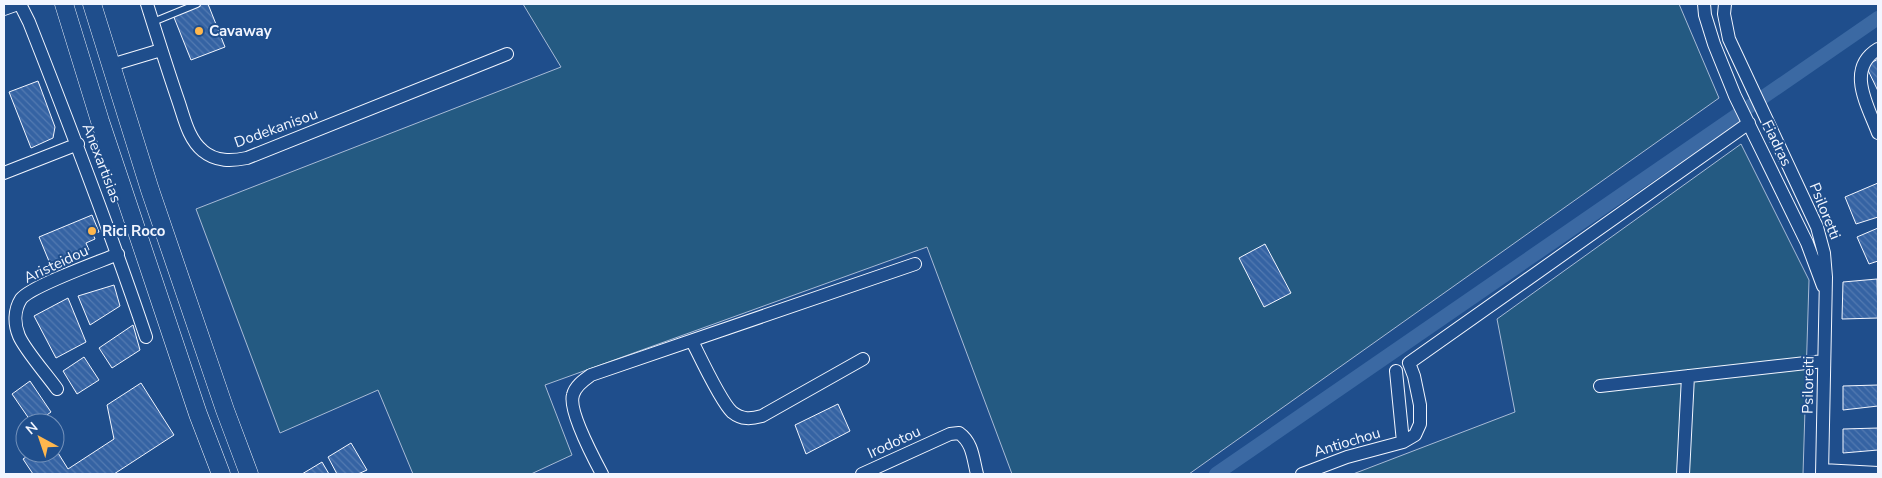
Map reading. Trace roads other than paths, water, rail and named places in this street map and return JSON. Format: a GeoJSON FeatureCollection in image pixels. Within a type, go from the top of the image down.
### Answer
{"type":"FeatureCollection","features":[{"type":"Feature","properties":{"kind":"main road"},"geometry":{"type":"LineString","coordinates":[[64,4],[103,130],[198,414],[221,474]]}},
{"type":"Feature","properties":{"kind":"main road"},"geometry":{"type":"LineString","coordinates":[[92,4],[150,190],[225,410],[249,474]]}},
{"type":"Feature","properties":{"kind":"street"},"geometry":{"type":"LineString","coordinates":[[4,9],[19,4]]}},
{"type":"Feature","properties":{"kind":"street","name":"Anexartisias"},"geometry":{"type":"LineString","coordinates":[[19,4],[29,22],[78,144],[146,336]]}},
{"type":"Feature","properties":{"kind":"street","name":"Dodekanisou"},"geometry":{"type":"LineString","coordinates":[[147,4],[190,134],[196,144],[209,156],[223,160],[247,158],[507,54]]}},
{"type":"Feature","properties":{"kind":"street","name":"Fiadras"},"geometry":{"type":"LineString","coordinates":[[1704,4],[1705,15],[1714,44],[1735,96],[1807,243],[1826,296]]}},
{"type":"Feature","properties":{"kind":"street","name":"Psiloretti"},"geometry":{"type":"LineString","coordinates":[[1725,4],[1724,14],[1729,40],[1817,227],[1826,263],[1826,296]]}},
{"type":"Feature","properties":{"kind":"street"},"geometry":{"type":"LineString","coordinates":[[1878,49],[1864,62],[1860,74],[1864,95],[1878,133]]}},
{"type":"Feature","properties":{"kind":"street"},"geometry":{"type":"LineString","coordinates":[[111,65],[161,50]]}},
{"type":"Feature","properties":{"kind":"street","name":"Antiochou"},"geometry":{"type":"LineString","coordinates":[[1302,474],[1347,457],[1409,440],[1418,430],[1421,415],[1419,395],[1409,363],[1747,120]]}},
{"type":"Feature","properties":{"kind":"street"},"geometry":{"type":"LineString","coordinates":[[4,173],[78,144]]}},
{"type":"Feature","properties":{"kind":"street","name":"Aristeidou"},"geometry":{"type":"LineString","coordinates":[[57,389],[20,338],[15,317],[17,307],[21,300],[33,290],[118,254]]}},
{"type":"Feature","properties":{"kind":"street"},"geometry":{"type":"LineString","coordinates":[[598,473],[577,422],[572,404],[572,394],[591,375],[915,264]]}},
{"type":"Feature","properties":{"kind":"street","name":"Psiloreiti"},"geometry":{"type":"LineString","coordinates":[[1822,472],[1826,296]]}},
{"type":"Feature","properties":{"kind":"street"},"geometry":{"type":"LineString","coordinates":[[692,341],[728,408],[741,417],[750,419],[762,416],[863,358]]}},
{"type":"Feature","properties":{"kind":"street"},"geometry":{"type":"LineString","coordinates":[[1600,386],[1824,361]]}},
{"type":"Feature","properties":{"kind":"street","name":"Antiochou"},"geometry":{"type":"LineString","coordinates":[[1396,371],[1403,442]]}},
{"type":"Feature","properties":{"kind":"street"},"geometry":{"type":"LineString","coordinates":[[1683,474],[1688,376]]}},
{"type":"Feature","properties":{"kind":"street","name":"Irodotou"},"geometry":{"type":"LineString","coordinates":[[862,474],[940,438],[959,433],[966,438],[970,446],[977,474]]}},
{"type":"Feature","properties":{"kind":"street"},"geometry":{"type":"LineString","coordinates":[[1822,472],[1878,473]]}},
{"type":"Feature","properties":{"kind":"lane"},"geometry":{"type":"LineString","coordinates":[[153,22],[197,4]]}},
{"type":"Feature","properties":{"kind":"waterway"},"geometry":{"type":"LineString","coordinates":[[1216,474],[1878,18]]}},
{"type":"Feature","properties":{"kind":"place","name":"Cavaway"},"geometry":{"type":"Point","coordinates":[199,31]}},
{"type":"Feature","properties":{"kind":"place","name":"Rici Roco"},"geometry":{"type":"Point","coordinates":[92,231]}}]}
